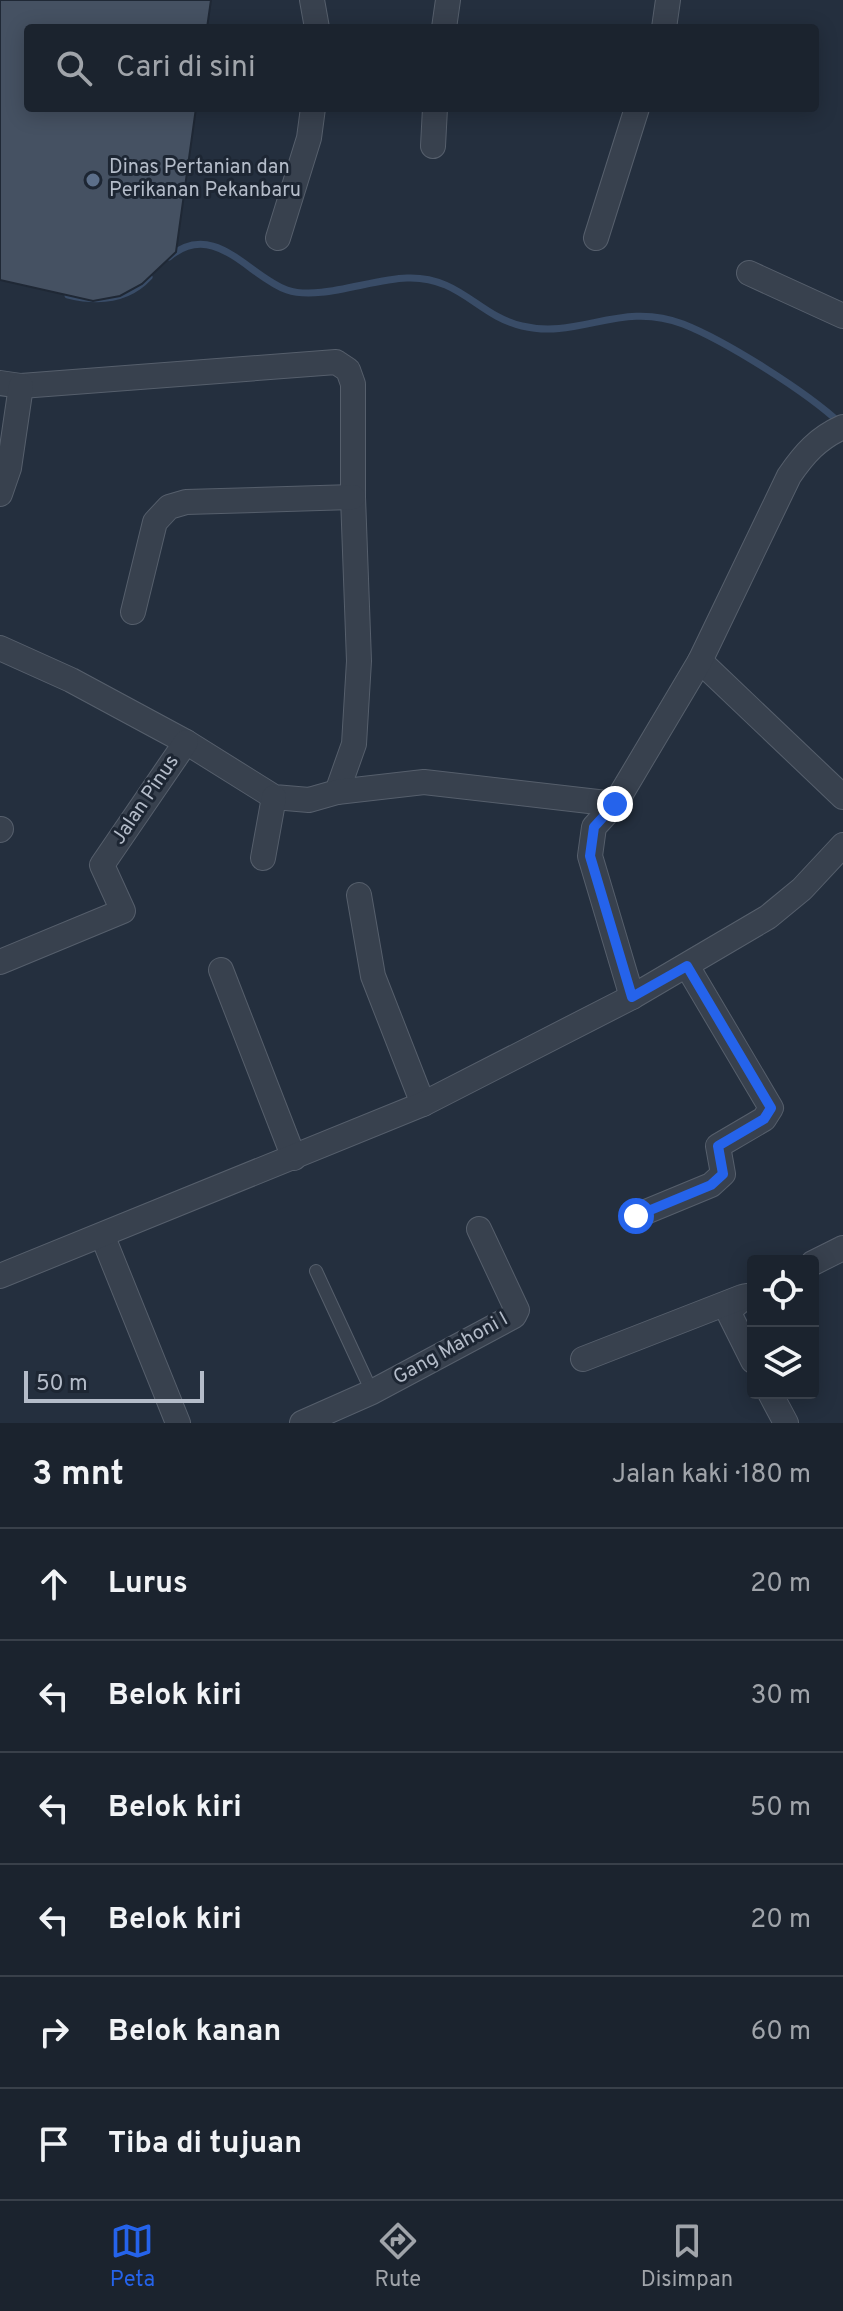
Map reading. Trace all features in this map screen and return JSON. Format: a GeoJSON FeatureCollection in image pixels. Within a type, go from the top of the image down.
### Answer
{"type":"FeatureCollection","features":[{"type":"Feature","properties":{"kind":"street"},"geometry":{"type":"LineString","coordinates":[[312,0],[316,24]]}},
{"type":"Feature","properties":{"kind":"street"},"geometry":{"type":"LineString","coordinates":[[445,24],[448,0]]}},
{"type":"Feature","properties":{"kind":"street"},"geometry":{"type":"LineString","coordinates":[[665,24],[668,0]]}},
{"type":"Feature","properties":{"kind":"street"},"geometry":{"type":"LineString","coordinates":[[278,238],[309,138],[312,112]]}},
{"type":"Feature","properties":{"kind":"street"},"geometry":{"type":"LineString","coordinates":[[433,146],[435,112]]}},
{"type":"Feature","properties":{"kind":"street"},"geometry":{"type":"LineString","coordinates":[[596,238],[636,112]]}},
{"type":"Feature","properties":{"kind":"street"},"geometry":{"type":"LineString","coordinates":[[749,273],[843,316]]}},
{"type":"Feature","properties":{"kind":"street"},"geometry":{"type":"LineString","coordinates":[[0,494],[9,468],[10,385],[343,364],[353,384],[353,497],[359,661],[354,744],[337,792]]}},
{"type":"Feature","properties":{"kind":"street"},"geometry":{"type":"LineString","coordinates":[[632,997],[590,856],[594,827],[615,804],[700,661],[789,476],[805,452],[833,432]]}},
{"type":"Feature","properties":{"kind":"street"},"geometry":{"type":"LineString","coordinates":[[133,612],[155,522],[169,507],[186,502],[353,497]]}},
{"type":"Feature","properties":{"kind":"street"},"geometry":{"type":"LineString","coordinates":[[0,648],[71,680],[186,742],[274,797],[309,800],[337,792],[424,782],[615,804]]}},
{"type":"Feature","properties":{"kind":"street"},"geometry":{"type":"LineString","coordinates":[[700,661],[843,797]]}},
{"type":"Feature","properties":{"kind":"street","name":"Jalan Pinus"},"geometry":{"type":"LineString","coordinates":[[0,962],[123,911],[102,865],[186,742]]}},
{"type":"Feature","properties":{"kind":"street"},"geometry":{"type":"LineString","coordinates":[[263,858],[274,797]]}},
{"type":"Feature","properties":{"kind":"street"},"geometry":{"type":"LineString","coordinates":[[2,1267],[103,1237],[423,1104],[632,997],[768,917],[802,889],[843,845]]}},
{"type":"Feature","properties":{"kind":"street"},"geometry":{"type":"LineString","coordinates":[[359,895],[373,976],[423,1104]]}},
{"type":"Feature","properties":{"kind":"street"},"geometry":{"type":"LineString","coordinates":[[636,1216],[711,1185],[723,1174],[718,1146],[764,1119],[771,1108],[687,966]]}},
{"type":"Feature","properties":{"kind":"street"},"geometry":{"type":"LineString","coordinates":[[221,970],[294,1158]]}},
{"type":"Feature","properties":{"kind":"street","name":"Gang Mahoni I"},"geometry":{"type":"LineString","coordinates":[[302,1423],[372,1392],[514,1316],[517,1310],[479,1229]]}},
{"type":"Feature","properties":{"kind":"street"},"geometry":{"type":"LineString","coordinates":[[103,1237],[178,1423]]}},
{"type":"Feature","properties":{"kind":"street"},"geometry":{"type":"LineString","coordinates":[[819,1260],[843,1248]]}},
{"type":"Feature","properties":{"kind":"street"},"geometry":{"type":"LineString","coordinates":[[583,1359],[747,1295]]}},
{"type":"Feature","properties":{"kind":"street"},"geometry":{"type":"LineString","coordinates":[[747,1296],[731,1309],[730,1315],[747,1349]]}},
{"type":"Feature","properties":{"kind":"street"},"geometry":{"type":"LineString","coordinates":[[773,1399],[786,1423]]}},
{"type":"Feature","properties":{"kind":"lane"},"geometry":{"type":"LineString","coordinates":[[316,1271],[372,1392]]}},
{"type":"Feature","properties":{"kind":"building","name":"Dinas Pertanian dan Perikanan Pekanbaru"},"geometry":{"type":"Polygon","coordinates":[[[0,0],[211,0],[208,24],[24,24],[24,112],[195,112],[176,252],[142,284],[120,296],[93,301],[0,280],[0,0]]]}},
{"type":"Feature","properties":{"kind":"waterway"},"geometry":{"type":"LineString","coordinates":[[169,257],[186,247],[202,244],[217,247],[273,283],[300,293],[330,291],[393,279],[425,279],[455,290],[507,321],[543,329],[640,316],[661,318],[701,332],[743,355],[808,397],[841,424]]}},
{"type":"Feature","properties":{"kind":"waterway"},"geometry":{"type":"LineString","coordinates":[[68,295],[90,299],[111,298],[131,291],[149,277]]}},
{"type":"Feature","properties":{"kind":"place","name":"Dinas Pertanian dan Perikanan Pekanbaru"},"geometry":{"type":"Point","coordinates":[93,180]}},
{"type":"Feature","properties":{"kind":"route"},"geometry":{"type":"LineString","coordinates":[[615,804],[594,827],[590,856],[632,997],[687,966],[771,1108],[764,1119],[726,1138],[718,1146],[723,1174],[711,1185],[636,1216]]}}]}
